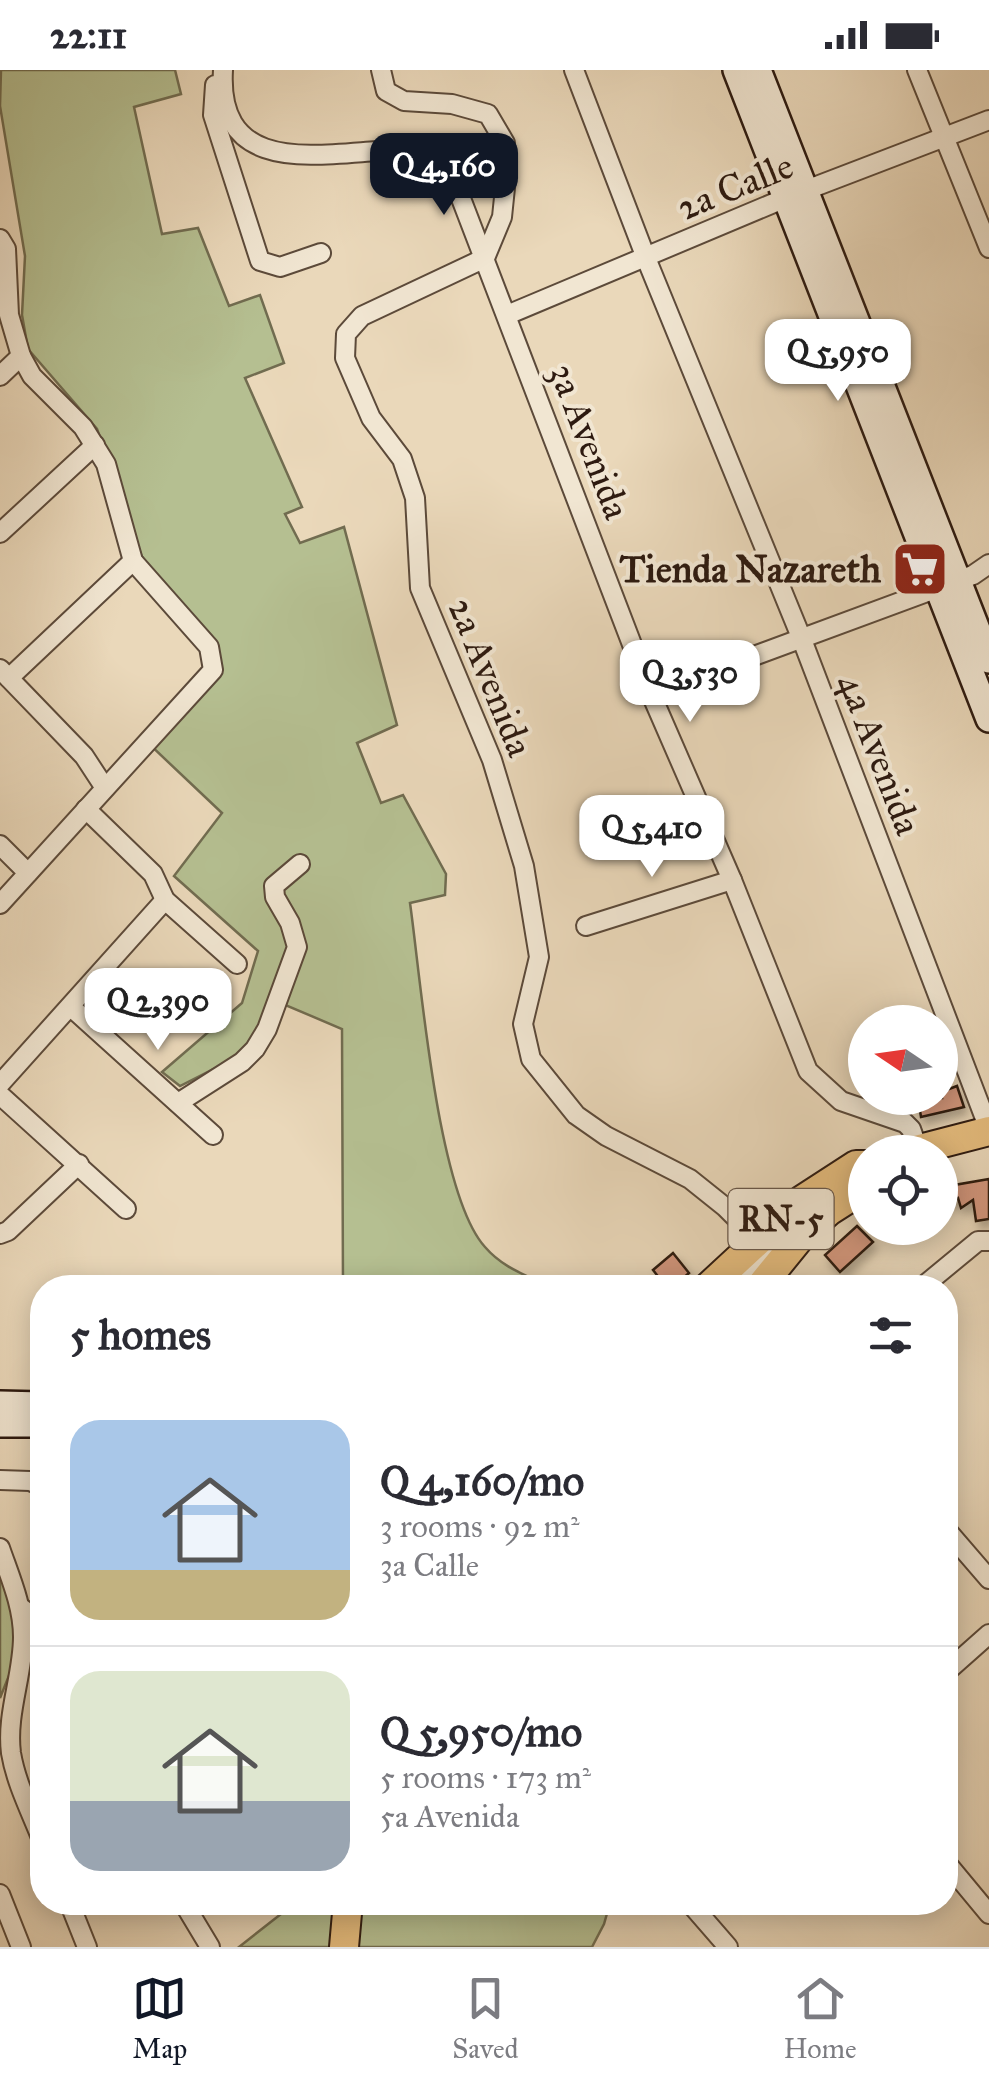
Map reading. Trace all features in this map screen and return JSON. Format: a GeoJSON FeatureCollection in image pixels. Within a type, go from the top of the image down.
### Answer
{"type":"FeatureCollection","features":[{"type":"Feature","properties":{"kind":"main road"},"geometry":{"type":"LineString","coordinates":[[736,70],[797,194],[969,576],[989,660]]}},
{"type":"Feature","properties":{"kind":"main road"},"geometry":{"type":"LineString","coordinates":[[758,70],[797,194]]}},
{"type":"Feature","properties":{"kind":"main road"},"geometry":{"type":"LineString","coordinates":[[969,576],[989,719]]}},
{"type":"Feature","properties":{"kind":"main road"},"geometry":{"type":"LineString","coordinates":[[958,1139],[989,1130]]}},
{"type":"Feature","properties":{"kind":"main road","name":"RN-5"},"geometry":{"type":"LineString","coordinates":[[721,1275],[832,1178],[848,1169]]}},
{"type":"Feature","properties":{"kind":"main road","name":"RN-5"},"geometry":{"type":"LineString","coordinates":[[769,1275],[829,1211],[848,1199]]}},
{"type":"Feature","properties":{"kind":"main road"},"geometry":{"type":"LineString","coordinates":[[751,1275],[786,1254]]}},
{"type":"Feature","properties":{"kind":"main road"},"geometry":{"type":"LineString","coordinates":[[0,1404],[30,1405]]}},
{"type":"Feature","properties":{"kind":"main road"},"geometry":{"type":"LineString","coordinates":[[0,1424],[30,1424]]}},
{"type":"Feature","properties":{"kind":"main road"},"geometry":{"type":"LineString","coordinates":[[344,1947],[347,1915]]}},
{"type":"Feature","properties":{"kind":"street"},"geometry":{"type":"LineString","coordinates":[[220,70],[213,116],[260,262],[280,268],[321,253]]}},
{"type":"Feature","properties":{"kind":"street","name":"3a Avenida"},"geometry":{"type":"LineString","coordinates":[[220,70],[223,99],[235,129],[244,139],[269,151],[306,156],[413,148],[440,158],[452,175],[651,694],[732,880],[808,1071],[840,1101],[905,1124],[911,1135]]}},
{"type":"Feature","properties":{"kind":"street"},"geometry":{"type":"LineString","coordinates":[[381,70],[386,90],[404,102],[452,104],[488,114],[505,144],[502,217],[485,258]]}},
{"type":"Feature","properties":{"kind":"street","name":"4a Avenida"},"geometry":{"type":"LineString","coordinates":[[574,70],[646,258],[801,637],[989,1130]]}},
{"type":"Feature","properties":{"kind":"street"},"geometry":{"type":"LineString","coordinates":[[917,70],[989,248]]}},
{"type":"Feature","properties":{"kind":"street","name":"2a Calle"},"geometry":{"type":"LineString","coordinates":[[507,315],[797,194],[989,120]]}},
{"type":"Feature","properties":{"kind":"street"},"geometry":{"type":"LineString","coordinates":[[0,240],[6,250],[9,315],[21,356],[32,376],[83,427],[95,445],[106,464],[133,561],[210,647],[213,670],[0,904]]}},
{"type":"Feature","properties":{"kind":"street","name":"2a Avenida"},"geometry":{"type":"LineString","coordinates":[[485,258],[362,316],[346,334],[345,358],[371,418],[402,459],[416,498],[420,588],[492,760],[524,866],[538,943],[538,972],[523,1024],[531,1059],[576,1116],[690,1179],[758,1240]]}},
{"type":"Feature","properties":{"kind":"street"},"geometry":{"type":"LineString","coordinates":[[0,376],[21,356]]}},
{"type":"Feature","properties":{"kind":"street"},"geometry":{"type":"LineString","coordinates":[[0,534],[95,445]]}},
{"type":"Feature","properties":{"kind":"street"},"geometry":{"type":"LineString","coordinates":[[104,788],[84,756],[5,673],[133,561]]}},
{"type":"Feature","properties":{"kind":"street"},"geometry":{"type":"LineString","coordinates":[[651,694],[969,576]]}},
{"type":"Feature","properties":{"kind":"street"},"geometry":{"type":"LineString","coordinates":[[86,809],[153,874],[164,900],[237,964]]}},
{"type":"Feature","properties":{"kind":"street"},"geometry":{"type":"LineString","coordinates":[[0,845],[28,874]]}},
{"type":"Feature","properties":{"kind":"street"},"geometry":{"type":"LineString","coordinates":[[178,1104],[242,1062],[256,1049],[267,1029],[297,947],[290,923],[274,897],[274,886],[300,864]]}},
{"type":"Feature","properties":{"kind":"street"},"geometry":{"type":"LineString","coordinates":[[586,926],[732,880]]}},
{"type":"Feature","properties":{"kind":"street"},"geometry":{"type":"LineString","coordinates":[[0,1084],[164,900]]}},
{"type":"Feature","properties":{"kind":"street"},"geometry":{"type":"LineString","coordinates":[[71,1007],[213,1135]]}},
{"type":"Feature","properties":{"kind":"street"},"geometry":{"type":"LineString","coordinates":[[0,1095],[126,1209]]}},
{"type":"Feature","properties":{"kind":"street"},"geometry":{"type":"LineString","coordinates":[[0,1234],[79,1164]]}},
{"type":"Feature","properties":{"kind":"street"},"geometry":{"type":"LineString","coordinates":[[937,1275],[978,1241],[988,1240]]}},
{"type":"Feature","properties":{"kind":"street"},"geometry":{"type":"LineString","coordinates":[[0,1480],[30,1481]]}},
{"type":"Feature","properties":{"kind":"street"},"geometry":{"type":"LineString","coordinates":[[958,1543],[989,1580]]}},
{"type":"Feature","properties":{"kind":"street"},"geometry":{"type":"LineString","coordinates":[[0,1548],[20,1607],[23,1640],[11,1751],[30,1809]]}},
{"type":"Feature","properties":{"kind":"street"},"geometry":{"type":"LineString","coordinates":[[20,1607],[30,1614]]}},
{"type":"Feature","properties":{"kind":"street"},"geometry":{"type":"LineString","coordinates":[[958,1661],[989,1634]]}},
{"type":"Feature","properties":{"kind":"street"},"geometry":{"type":"LineString","coordinates":[[958,1877],[989,1914]]}},
{"type":"Feature","properties":{"kind":"street"},"geometry":{"type":"LineString","coordinates":[[0,1894],[21,1947]]}},
{"type":"Feature","properties":{"kind":"street"},"geometry":{"type":"LineString","coordinates":[[73,1915],[87,1947]]}},
{"type":"Feature","properties":{"kind":"street"},"geometry":{"type":"LineString","coordinates":[[191,1915],[210,1947]]}},
{"type":"Feature","properties":{"kind":"street"},"geometry":{"type":"LineString","coordinates":[[701,1915],[728,1947]]}},
{"type":"Feature","properties":{"kind":"green space"},"geometry":{"type":"Polygon","coordinates":[[[1,70],[175,70],[181,94],[134,107],[162,234],[198,228],[229,306],[260,295],[284,363],[245,378],[302,507],[285,514],[300,543],[344,527],[397,725],[357,743],[381,803],[403,795],[446,874],[445,895],[410,903],[443,1135],[468,1220],[492,1254],[525,1275],[343,1275],[342,1029],[276,1001],[239,1056],[180,1086],[162,1072],[242,1003],[258,951],[174,876],[222,813],[147,742],[219,658],[142,557],[97,429],[28,349],[22,315],[25,256],[0,106],[1,70]]]}},
{"type":"Feature","properties":{"kind":"green space"},"geometry":{"type":"Polygon","coordinates":[[[0,1567],[18,1620],[12,1668],[0,1698],[0,1567]]]}},
{"type":"Feature","properties":{"kind":"green space"},"geometry":{"type":"Polygon","coordinates":[[[280,1915],[607,1915],[592,1947],[239,1947],[280,1915]]]}},
{"type":"Feature","properties":{"kind":"building"},"geometry":{"type":"Polygon","coordinates":[[[896,332],[904,351],[888,358],[881,339],[896,332]]]}},
{"type":"Feature","properties":{"kind":"building"},"geometry":{"type":"Polygon","coordinates":[[[989,1179],[989,1219],[976,1221],[973,1200],[961,1208],[958,1184],[989,1179]]]}},
{"type":"Feature","properties":{"kind":"building"},"geometry":{"type":"Polygon","coordinates":[[[848,1234],[848,1245],[870,1245],[840,1272],[825,1255],[848,1234]]]}},
{"type":"Feature","properties":{"kind":"building"},"geometry":{"type":"Polygon","coordinates":[[[673,1253],[689,1273],[657,1275],[653,1270],[673,1253]]]}},
{"type":"Feature","properties":{"kind":"place","name":"Tienda Nazareth"},"geometry":{"type":"Point","coordinates":[920,569]}}]}
